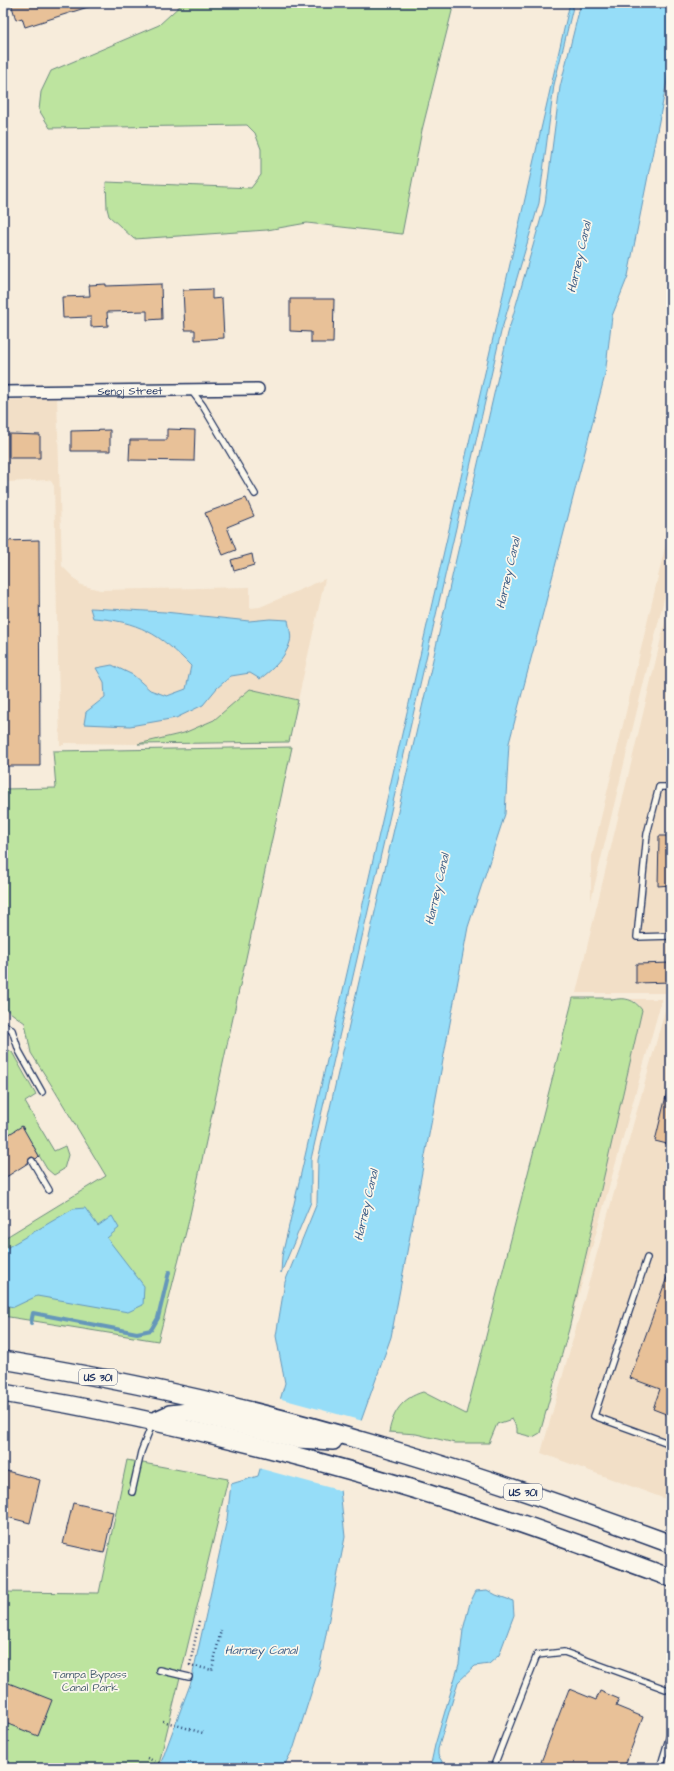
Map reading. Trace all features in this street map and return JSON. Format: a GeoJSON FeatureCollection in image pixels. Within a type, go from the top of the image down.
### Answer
{"type":"FeatureCollection","features":[{"type":"Feature","properties":{"kind":"main road","name":"US 301"},"geometry":{"type":"LineString","coordinates":[[3,1360],[134,1384],[251,1420],[373,1444],[483,1478],[671,1544]]}},
{"type":"Feature","properties":{"kind":"main road"},"geometry":{"type":"LineString","coordinates":[[3,1393],[58,1402],[152,1422],[244,1443],[364,1474],[477,1509],[671,1578]]}},
{"type":"Feature","properties":{"kind":"main road"},"geometry":{"type":"LineString","coordinates":[[152,1422],[170,1414],[188,1412],[251,1420]]}},
{"type":"Feature","properties":{"kind":"street","name":"Senoj Street"},"geometry":{"type":"LineString","coordinates":[[3,392],[258,389]]}},
{"type":"Feature","properties":{"kind":"lane"},"geometry":{"type":"LineString","coordinates":[[191,390],[203,406],[255,494]]}},
{"type":"Feature","properties":{"kind":"lane"},"geometry":{"type":"LineString","coordinates":[[671,787],[659,788],[647,834],[636,937],[671,936]]}},
{"type":"Feature","properties":{"kind":"lane"},"geometry":{"type":"LineString","coordinates":[[3,1024],[12,1030],[19,1051],[42,1092]]}},
{"type":"Feature","properties":{"kind":"lane"},"geometry":{"type":"LineString","coordinates":[[32,1161],[49,1190]]}},
{"type":"Feature","properties":{"kind":"lane"},"geometry":{"type":"LineString","coordinates":[[647,1258],[594,1416],[671,1444]]}},
{"type":"Feature","properties":{"kind":"lane"},"geometry":{"type":"LineString","coordinates":[[132,1492],[140,1452],[152,1422]]}},
{"type":"Feature","properties":{"kind":"lane"},"geometry":{"type":"LineString","coordinates":[[493,1768],[537,1655],[564,1652],[671,1691]]}},
{"type":"Feature","properties":{"kind":"lane"},"geometry":{"type":"LineString","coordinates":[[159,1670],[188,1677]]}},
{"type":"Feature","properties":{"kind":"lane"},"geometry":{"type":"LineString","coordinates":[[660,1768],[671,1732]]}},
{"type":"Feature","properties":{"kind":"path"},"geometry":{"type":"LineString","coordinates":[[199,1621],[190,1665],[212,1670],[221,1630]]}},
{"type":"Feature","properties":{"kind":"path"},"geometry":{"type":"LineString","coordinates":[[163,1721],[203,1733]]}},
{"type":"Feature","properties":{"kind":"path"},"geometry":{"type":"LineString","coordinates":[[147,1758],[171,1768]]}},
{"type":"Feature","properties":{"kind":"shaded area"},"geometry":{"type":"Polygon","coordinates":[[[57,398],[62,566],[81,585],[100,590],[250,587],[250,608],[260,607],[325,579],[298,700],[250,689],[214,720],[184,733],[138,744],[64,743],[64,745],[60,745],[54,486],[51,481],[47,480],[6,482],[3,400],[57,398]],[[91,608],[93,618],[113,620],[130,624],[153,633],[172,648],[191,666],[186,689],[167,696],[150,690],[133,675],[104,682],[105,697],[86,712],[217,688],[231,676],[250,673],[270,619],[249,621],[165,612],[91,608]]]}},
{"type":"Feature","properties":{"kind":"shaded area"},"geometry":{"type":"Polygon","coordinates":[[[671,522],[671,570],[591,900],[591,860],[671,522]]]}},
{"type":"Feature","properties":{"kind":"shaded area"},"geometry":{"type":"Polygon","coordinates":[[[671,597],[671,1501],[541,1453],[670,993],[576,993],[671,597]]]}},
{"type":"Feature","properties":{"kind":"shaded area"},"geometry":{"type":"Polygon","coordinates":[[[628,999],[662,999],[569,1329],[642,1010],[636,1002],[628,999]]]}},
{"type":"Feature","properties":{"kind":"green space"},"geometry":{"type":"Polygon","coordinates":[[[183,3],[454,3],[422,130],[402,234],[307,223],[267,230],[134,239],[109,216],[107,208],[106,182],[251,188],[261,175],[261,149],[255,133],[247,125],[50,128],[39,110],[41,92],[51,71],[159,25],[183,3]]]}},
{"type":"Feature","properties":{"kind":"green space"},"geometry":{"type":"Polygon","coordinates":[[[250,689],[298,700],[289,742],[138,744],[184,733],[214,720],[250,689]]]}},
{"type":"Feature","properties":{"kind":"green space"},"geometry":{"type":"Polygon","coordinates":[[[292,747],[188,1224],[158,1341],[3,1316],[3,1239],[106,1176],[31,1053],[25,1023],[3,1007],[3,789],[56,788],[53,751],[292,747]]]}},
{"type":"Feature","properties":{"kind":"green space"},"geometry":{"type":"Polygon","coordinates":[[[573,998],[611,998],[612,1000],[625,999],[636,1003],[642,1010],[569,1329],[540,1433],[533,1437],[517,1433],[517,1428],[512,1419],[497,1424],[489,1443],[455,1443],[416,1434],[389,1432],[396,1412],[404,1402],[409,1398],[423,1392],[466,1414],[573,998]]]}},
{"type":"Feature","properties":{"kind":"green space"},"geometry":{"type":"Polygon","coordinates":[[[3,1047],[12,1052],[36,1095],[25,1102],[54,1151],[65,1146],[68,1155],[64,1169],[54,1175],[47,1169],[22,1127],[3,1138],[3,1047]]]}},
{"type":"Feature","properties":{"kind":"green space","name":"Tampa Bypass Canal Park"},"geometry":{"type":"Polygon","coordinates":[[[127,1460],[228,1479],[158,1768],[3,1768],[3,1592],[99,1593],[127,1460]]]}},
{"type":"Feature","properties":{"kind":"water"},"geometry":{"type":"Polygon","coordinates":[[[570,3],[574,3],[554,85],[539,203],[501,332],[311,1159],[311,1202],[281,1273],[282,1256],[570,3]]]}},
{"type":"Feature","properties":{"kind":"water","name":"Harney Canal"},"geometry":{"type":"Polygon","coordinates":[[[581,3],[671,3],[671,61],[628,276],[612,316],[605,375],[509,743],[505,814],[468,927],[391,1337],[351,1449],[340,1489],[345,1537],[320,1665],[294,1747],[283,1768],[159,1768],[191,1682],[227,1519],[231,1484],[258,1476],[285,1383],[276,1336],[285,1282],[317,1203],[318,1160],[508,333],[545,204],[560,87],[581,3]]]}},
{"type":"Feature","properties":{"kind":"water"},"geometry":{"type":"Polygon","coordinates":[[[90,608],[165,612],[249,621],[270,619],[288,620],[291,640],[282,658],[260,679],[250,673],[231,676],[217,688],[203,705],[176,718],[130,726],[84,724],[86,712],[105,697],[104,682],[96,668],[112,665],[133,675],[150,690],[167,696],[186,689],[191,666],[169,645],[147,631],[123,622],[93,618],[90,608]]]}},
{"type":"Feature","properties":{"kind":"water"},"geometry":{"type":"Polygon","coordinates":[[[85,1208],[98,1226],[112,1216],[119,1228],[107,1238],[144,1286],[143,1305],[128,1312],[37,1296],[14,1307],[3,1305],[3,1250],[73,1209],[85,1208]]]}},
{"type":"Feature","properties":{"kind":"water"},"geometry":{"type":"Polygon","coordinates":[[[487,1590],[513,1601],[514,1615],[499,1655],[489,1664],[475,1666],[458,1682],[438,1749],[438,1755],[446,1768],[430,1768],[435,1745],[459,1664],[463,1630],[470,1603],[476,1591],[487,1590]]]}},
{"type":"Feature","properties":{"kind":"pier"},"geometry":{"type":"Polygon","coordinates":[[[278,1398],[363,1421],[353,1449],[362,1470],[356,1488],[342,1491],[258,1468],[278,1398]]]}},
{"type":"Feature","properties":{"kind":"building"},"geometry":{"type":"Polygon","coordinates":[[[11,3],[91,3],[91,6],[25,27],[22,18],[16,20],[11,3]]]}},
{"type":"Feature","properties":{"kind":"building"},"geometry":{"type":"Polygon","coordinates":[[[106,284],[106,286],[161,284],[162,319],[147,320],[147,311],[107,312],[108,326],[91,327],[91,317],[63,318],[62,297],[90,296],[89,285],[106,284]]]}},
{"type":"Feature","properties":{"kind":"building"},"geometry":{"type":"Polygon","coordinates":[[[212,289],[212,299],[222,298],[224,338],[195,340],[195,330],[185,330],[183,290],[212,289]]]}},
{"type":"Feature","properties":{"kind":"building"},"geometry":{"type":"Polygon","coordinates":[[[290,299],[334,299],[333,343],[311,343],[311,332],[290,331],[290,299]]]}},
{"type":"Feature","properties":{"kind":"building"},"geometry":{"type":"Polygon","coordinates":[[[167,429],[195,430],[194,461],[129,460],[130,440],[167,440],[167,429]]]}},
{"type":"Feature","properties":{"kind":"building"},"geometry":{"type":"Polygon","coordinates":[[[110,430],[110,451],[71,451],[71,431],[110,430]]]}},
{"type":"Feature","properties":{"kind":"building"},"geometry":{"type":"Polygon","coordinates":[[[9,434],[40,435],[40,458],[9,458],[9,434]]]}},
{"type":"Feature","properties":{"kind":"building"},"geometry":{"type":"Polygon","coordinates":[[[246,498],[254,516],[227,527],[236,550],[223,555],[205,513],[246,498]]]}},
{"type":"Feature","properties":{"kind":"building"},"geometry":{"type":"Polygon","coordinates":[[[39,540],[40,766],[3,766],[3,541],[39,540]]]}},
{"type":"Feature","properties":{"kind":"building"},"geometry":{"type":"Polygon","coordinates":[[[252,554],[254,565],[234,571],[231,560],[252,554]]]}},
{"type":"Feature","properties":{"kind":"building"},"geometry":{"type":"Polygon","coordinates":[[[659,836],[671,836],[671,885],[658,886],[659,836]]]}},
{"type":"Feature","properties":{"kind":"building"},"geometry":{"type":"Polygon","coordinates":[[[671,963],[671,982],[636,983],[636,964],[671,963]]]}},
{"type":"Feature","properties":{"kind":"building"},"geometry":{"type":"Polygon","coordinates":[[[667,1092],[671,1093],[671,1145],[655,1141],[667,1092]]]}},
{"type":"Feature","properties":{"kind":"building"},"geometry":{"type":"Polygon","coordinates":[[[22,1126],[39,1156],[36,1159],[32,1157],[30,1158],[28,1163],[3,1179],[3,1138],[22,1126]]]}},
{"type":"Feature","properties":{"kind":"building"},"geometry":{"type":"Polygon","coordinates":[[[670,1269],[671,1416],[653,1409],[660,1389],[630,1378],[670,1269]]]}},
{"type":"Feature","properties":{"kind":"building"},"geometry":{"type":"Polygon","coordinates":[[[3,1470],[40,1480],[30,1523],[3,1516],[3,1470]]]}},
{"type":"Feature","properties":{"kind":"building"},"geometry":{"type":"Polygon","coordinates":[[[73,1503],[113,1512],[104,1553],[63,1544],[73,1503]]]}},
{"type":"Feature","properties":{"kind":"building"},"geometry":{"type":"Polygon","coordinates":[[[6,1682],[52,1700],[38,1736],[3,1722],[3,1689],[6,1682]]]}},
{"type":"Feature","properties":{"kind":"building"},"geometry":{"type":"Polygon","coordinates":[[[569,1689],[596,1700],[600,1691],[619,1699],[616,1706],[643,1717],[624,1768],[556,1768],[541,1762],[569,1689]]]}},
{"type":"Feature","properties":{"kind":"waterway"},"geometry":{"type":"LineString","coordinates":[[31,1323],[33,1313],[137,1333],[151,1330],[158,1318],[169,1272]]}}]}
